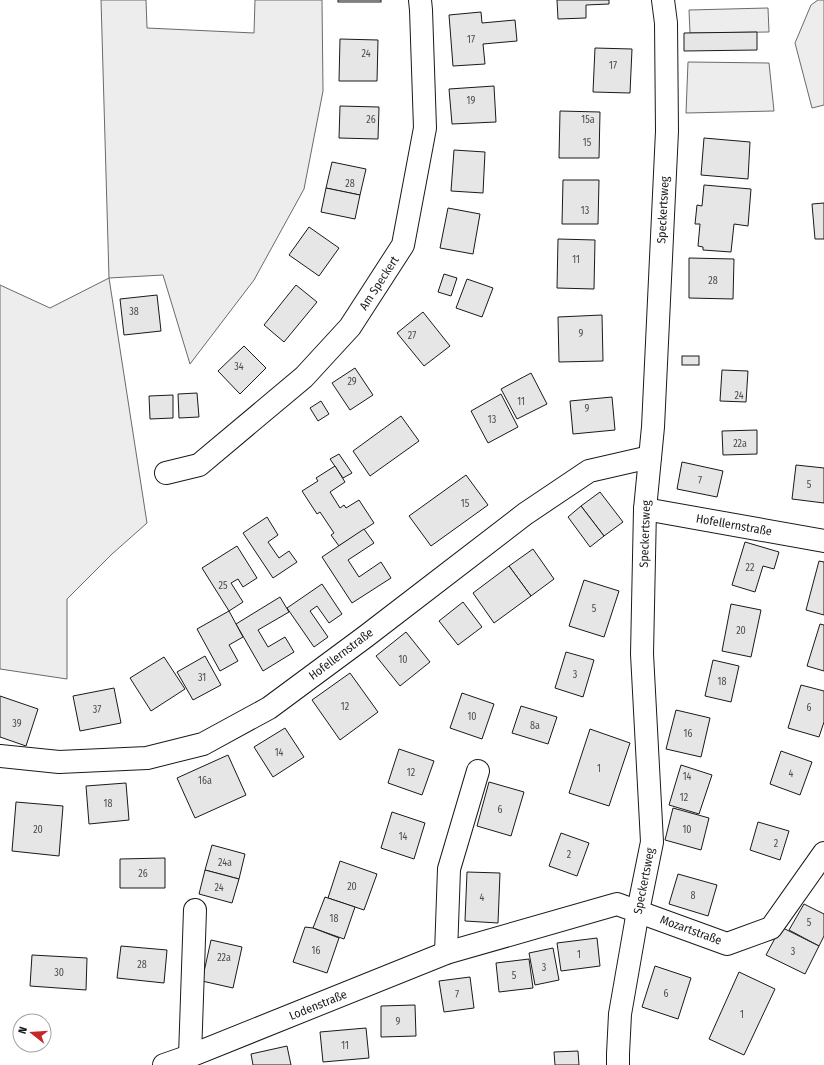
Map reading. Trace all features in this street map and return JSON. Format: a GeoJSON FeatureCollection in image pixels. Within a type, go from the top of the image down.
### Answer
{"type":"FeatureCollection","features":[{"type":"Feature","properties":{"kind":"street","name":"Am Speckert"},"geometry":{"type":"LineString","coordinates":[[166,473],[199,466],[304,377],[350,327],[403,245],[425,128],[420,0]]}},
{"type":"Feature","properties":{"kind":"street","name":"Speckertsweg"},"geometry":{"type":"LineString","coordinates":[[618,1065],[620,1014],[652,842],[642,654],[645,509],[653,427],[667,131],[666,23],[663,0]]}},
{"type":"Feature","properties":{"kind":"street","name":"Hofellernstraße"},"geometry":{"type":"LineString","coordinates":[[0,756],[59,762],[147,758],[203,744],[269,708],[365,637],[525,514],[589,471],[650,457]]}},
{"type":"Feature","properties":{"kind":"street","name":"Hofellernstraße"},"geometry":{"type":"LineString","coordinates":[[645,509],[824,541]]}},
{"type":"Feature","properties":{"kind":"street"},"geometry":{"type":"LineString","coordinates":[[446,953],[449,868],[478,771]]}},
{"type":"Feature","properties":{"kind":"street","name":"Mozartstraße"},"geometry":{"type":"LineString","coordinates":[[638,911],[727,944],[771,928],[824,853]]}},
{"type":"Feature","properties":{"kind":"street","name":"Lodenstraße"},"geometry":{"type":"LineString","coordinates":[[164,1065],[190,1056],[446,953],[617,904],[638,911]]}},
{"type":"Feature","properties":{"kind":"street"},"geometry":{"type":"LineString","coordinates":[[190,1056],[195,910]]}},
{"type":"Feature","properties":{"kind":"shaded area"},"geometry":{"type":"Polygon","coordinates":[[[101,0],[146,0],[147,28],[254,33],[255,0],[322,0],[323,91],[304,189],[254,280],[190,364],[163,275],[109,278],[101,0]]]}},
{"type":"Feature","properties":{"kind":"shaded area"},"geometry":{"type":"Polygon","coordinates":[[[818,0],[824,0],[824,105],[812,108],[795,43],[811,5],[818,0]]]}},
{"type":"Feature","properties":{"kind":"shaded area"},"geometry":{"type":"Polygon","coordinates":[[[768,8],[769,32],[690,33],[689,10],[768,8]]]}},
{"type":"Feature","properties":{"kind":"shaded area"},"geometry":{"type":"Polygon","coordinates":[[[688,62],[769,63],[774,111],[686,113],[688,62]]]}},
{"type":"Feature","properties":{"kind":"shaded area"},"geometry":{"type":"Polygon","coordinates":[[[109,278],[147,523],[112,554],[67,599],[67,679],[0,669],[0,285],[50,308],[109,278]]]}},
{"type":"Feature","properties":{"kind":"building"},"geometry":{"type":"Polygon","coordinates":[[[338,0],[381,0],[381,2],[338,2],[338,0]]]}},
{"type":"Feature","properties":{"kind":"building"},"geometry":{"type":"Polygon","coordinates":[[[557,0],[609,0],[609,4],[586,5],[586,18],[558,19],[557,0]]]}},
{"type":"Feature","properties":{"kind":"building"},"geometry":{"type":"Polygon","coordinates":[[[481,12],[482,23],[515,20],[517,41],[483,44],[485,64],[453,66],[449,15],[481,12]]]}},
{"type":"Feature","properties":{"kind":"building"},"geometry":{"type":"Polygon","coordinates":[[[757,32],[757,50],[684,51],[684,33],[757,32]]]}},
{"type":"Feature","properties":{"kind":"building"},"geometry":{"type":"Polygon","coordinates":[[[340,39],[378,40],[377,81],[339,81],[340,39]]]}},
{"type":"Feature","properties":{"kind":"building"},"geometry":{"type":"Polygon","coordinates":[[[595,48],[632,49],[630,93],[593,92],[595,48]]]}},
{"type":"Feature","properties":{"kind":"building"},"geometry":{"type":"Polygon","coordinates":[[[494,86],[496,122],[452,124],[449,89],[494,86]]]}},
{"type":"Feature","properties":{"kind":"building"},"geometry":{"type":"Polygon","coordinates":[[[340,106],[379,107],[378,139],[339,138],[340,106]]]}},
{"type":"Feature","properties":{"kind":"building"},"geometry":{"type":"Polygon","coordinates":[[[560,111],[600,112],[599,158],[559,158],[560,111]]]}},
{"type":"Feature","properties":{"kind":"building"},"geometry":{"type":"Polygon","coordinates":[[[704,138],[750,142],[748,179],[701,175],[704,138]]]}},
{"type":"Feature","properties":{"kind":"building"},"geometry":{"type":"Polygon","coordinates":[[[454,150],[485,152],[483,193],[451,191],[454,150]]]}},
{"type":"Feature","properties":{"kind":"building"},"geometry":{"type":"Polygon","coordinates":[[[332,162],[366,169],[360,195],[326,188],[332,162]]]}},
{"type":"Feature","properties":{"kind":"building"},"geometry":{"type":"Polygon","coordinates":[[[563,180],[599,180],[598,224],[562,224],[563,180]]]}},
{"type":"Feature","properties":{"kind":"building"},"geometry":{"type":"Polygon","coordinates":[[[704,185],[751,189],[748,226],[734,224],[731,252],[703,250],[703,247],[698,246],[700,224],[695,224],[697,205],[702,206],[704,185]]]}},
{"type":"Feature","properties":{"kind":"building"},"geometry":{"type":"Polygon","coordinates":[[[326,188],[360,195],[355,219],[321,212],[326,188]]]}},
{"type":"Feature","properties":{"kind":"building"},"geometry":{"type":"Polygon","coordinates":[[[824,203],[824,239],[815,239],[812,204],[824,203]]]}},
{"type":"Feature","properties":{"kind":"building"},"geometry":{"type":"Polygon","coordinates":[[[448,208],[480,214],[473,254],[440,248],[448,208]]]}},
{"type":"Feature","properties":{"kind":"building"},"geometry":{"type":"Polygon","coordinates":[[[309,227],[339,248],[319,276],[289,255],[309,227]]]}},
{"type":"Feature","properties":{"kind":"building"},"geometry":{"type":"Polygon","coordinates":[[[558,239],[595,240],[594,289],[557,288],[558,239]]]}},
{"type":"Feature","properties":{"kind":"building"},"geometry":{"type":"Polygon","coordinates":[[[689,258],[734,259],[733,299],[689,298],[689,258]]]}},
{"type":"Feature","properties":{"kind":"building"},"geometry":{"type":"Polygon","coordinates":[[[444,274],[457,278],[451,296],[438,292],[444,274]]]}},
{"type":"Feature","properties":{"kind":"building"},"geometry":{"type":"Polygon","coordinates":[[[467,279],[493,288],[482,317],[456,308],[467,279]]]}},
{"type":"Feature","properties":{"kind":"building"},"geometry":{"type":"Polygon","coordinates":[[[296,285],[317,302],[284,342],[264,325],[296,285]]]}},
{"type":"Feature","properties":{"kind":"building"},"geometry":{"type":"Polygon","coordinates":[[[157,295],[161,331],[124,335],[120,299],[157,295]]]}},
{"type":"Feature","properties":{"kind":"building"},"geometry":{"type":"Polygon","coordinates":[[[423,312],[450,346],[424,366],[397,333],[423,312]]]}},
{"type":"Feature","properties":{"kind":"building"},"geometry":{"type":"Polygon","coordinates":[[[602,315],[603,361],[559,362],[558,317],[602,315]]]}},
{"type":"Feature","properties":{"kind":"building"},"geometry":{"type":"Polygon","coordinates":[[[244,346],[266,368],[240,394],[218,371],[244,346]]]}},
{"type":"Feature","properties":{"kind":"building"},"geometry":{"type":"Polygon","coordinates":[[[682,356],[699,356],[699,365],[682,365],[682,356]]]}},
{"type":"Feature","properties":{"kind":"building"},"geometry":{"type":"Polygon","coordinates":[[[355,368],[373,395],[350,410],[332,383],[355,368]]]}},
{"type":"Feature","properties":{"kind":"building"},"geometry":{"type":"Polygon","coordinates":[[[722,370],[748,371],[746,402],[720,401],[722,370]]]}},
{"type":"Feature","properties":{"kind":"building"},"geometry":{"type":"Polygon","coordinates":[[[531,373],[547,404],[517,419],[501,389],[531,373]]]}},
{"type":"Feature","properties":{"kind":"building"},"geometry":{"type":"Polygon","coordinates":[[[197,393],[199,417],[179,418],[178,394],[197,393]]]}},
{"type":"Feature","properties":{"kind":"building"},"geometry":{"type":"Polygon","coordinates":[[[501,394],[518,427],[488,443],[471,411],[501,394]]]}},
{"type":"Feature","properties":{"kind":"building"},"geometry":{"type":"Polygon","coordinates":[[[173,395],[173,418],[150,419],[149,396],[173,395]]]}},
{"type":"Feature","properties":{"kind":"building"},"geometry":{"type":"Polygon","coordinates":[[[612,397],[615,430],[573,434],[570,401],[612,397]]]}},
{"type":"Feature","properties":{"kind":"building"},"geometry":{"type":"Polygon","coordinates":[[[321,401],[329,414],[318,421],[310,408],[321,401]]]}},
{"type":"Feature","properties":{"kind":"building"},"geometry":{"type":"Polygon","coordinates":[[[401,416],[419,441],[370,476],[353,451],[401,416]]]}},
{"type":"Feature","properties":{"kind":"building"},"geometry":{"type":"Polygon","coordinates":[[[757,430],[757,454],[723,455],[722,431],[757,430]]]}},
{"type":"Feature","properties":{"kind":"building"},"geometry":{"type":"Polygon","coordinates":[[[339,454],[352,473],[343,478],[330,459],[339,454]]]}},
{"type":"Feature","properties":{"kind":"building"},"geometry":{"type":"Polygon","coordinates":[[[682,462],[723,471],[717,497],[677,489],[682,462]]]}},
{"type":"Feature","properties":{"kind":"building"},"geometry":{"type":"Polygon","coordinates":[[[796,465],[824,468],[824,503],[792,499],[796,465]]]}},
{"type":"Feature","properties":{"kind":"building"},"geometry":{"type":"Polygon","coordinates":[[[335,466],[345,482],[330,492],[340,508],[344,505],[346,508],[359,500],[374,523],[339,546],[331,535],[334,533],[320,512],[317,514],[302,491],[318,481],[316,478],[335,466]]]}},
{"type":"Feature","properties":{"kind":"building"},"geometry":{"type":"Polygon","coordinates":[[[466,475],[488,505],[431,546],[409,516],[466,475]]]}},
{"type":"Feature","properties":{"kind":"building"},"geometry":{"type":"Polygon","coordinates":[[[600,492],[623,522],[604,536],[581,506],[600,492]]]}},
{"type":"Feature","properties":{"kind":"building"},"geometry":{"type":"Polygon","coordinates":[[[581,506],[604,536],[590,547],[568,517],[581,506]]]}},
{"type":"Feature","properties":{"kind":"building"},"geometry":{"type":"Polygon","coordinates":[[[267,517],[278,535],[268,542],[279,558],[289,551],[297,562],[273,578],[243,533],[267,517]]]}},
{"type":"Feature","properties":{"kind":"building"},"geometry":{"type":"Polygon","coordinates":[[[364,529],[374,543],[348,560],[359,577],[381,562],[391,578],[352,603],[322,557],[364,529]]]}},
{"type":"Feature","properties":{"kind":"building"},"geometry":{"type":"Polygon","coordinates":[[[745,542],[779,552],[774,569],[763,566],[755,592],[732,585],[745,542]]]}},
{"type":"Feature","properties":{"kind":"building"},"geometry":{"type":"Polygon","coordinates":[[[237,546],[257,578],[243,587],[238,579],[231,583],[243,602],[229,611],[202,568],[237,546]]]}},
{"type":"Feature","properties":{"kind":"building"},"geometry":{"type":"Polygon","coordinates":[[[533,549],[554,579],[531,596],[509,566],[533,549]]]}},
{"type":"Feature","properties":{"kind":"building"},"geometry":{"type":"Polygon","coordinates":[[[819,561],[824,562],[824,615],[806,610],[819,561]]]}},
{"type":"Feature","properties":{"kind":"building"},"geometry":{"type":"Polygon","coordinates":[[[509,566],[531,596],[494,623],[473,593],[509,566]]]}},
{"type":"Feature","properties":{"kind":"building"},"geometry":{"type":"Polygon","coordinates":[[[584,580],[619,591],[604,637],[569,626],[584,580]]]}},
{"type":"Feature","properties":{"kind":"building"},"geometry":{"type":"Polygon","coordinates":[[[322,584],[342,614],[329,623],[317,606],[310,611],[328,637],[314,647],[287,608],[322,584]]]}},
{"type":"Feature","properties":{"kind":"building"},"geometry":{"type":"Polygon","coordinates":[[[280,597],[289,612],[258,630],[268,647],[285,637],[294,652],[263,671],[236,624],[280,597]]]}},
{"type":"Feature","properties":{"kind":"building"},"geometry":{"type":"Polygon","coordinates":[[[463,602],[482,627],[458,645],[439,621],[463,602]]]}},
{"type":"Feature","properties":{"kind":"building"},"geometry":{"type":"Polygon","coordinates":[[[731,604],[761,610],[751,657],[722,651],[731,604]]]}},
{"type":"Feature","properties":{"kind":"building"},"geometry":{"type":"Polygon","coordinates":[[[229,611],[243,637],[229,645],[238,661],[220,671],[197,629],[229,611]]]}},
{"type":"Feature","properties":{"kind":"building"},"geometry":{"type":"Polygon","coordinates":[[[820,624],[824,625],[824,671],[807,666],[820,624]]]}},
{"type":"Feature","properties":{"kind":"building"},"geometry":{"type":"Polygon","coordinates":[[[406,632],[430,662],[400,686],[376,656],[406,632]]]}},
{"type":"Feature","properties":{"kind":"building"},"geometry":{"type":"Polygon","coordinates":[[[566,652],[594,660],[583,697],[555,688],[566,652]]]}},
{"type":"Feature","properties":{"kind":"building"},"geometry":{"type":"Polygon","coordinates":[[[205,656],[221,685],[193,700],[177,672],[205,656]]]}},
{"type":"Feature","properties":{"kind":"building"},"geometry":{"type":"Polygon","coordinates":[[[164,657],[185,689],[151,711],[130,678],[164,657]]]}},
{"type":"Feature","properties":{"kind":"building"},"geometry":{"type":"Polygon","coordinates":[[[713,660],[739,666],[731,702],[705,696],[713,660]]]}},
{"type":"Feature","properties":{"kind":"building"},"geometry":{"type":"Polygon","coordinates":[[[350,673],[378,712],[340,740],[312,700],[350,673]]]}},
{"type":"Feature","properties":{"kind":"building"},"geometry":{"type":"Polygon","coordinates":[[[801,685],[824,691],[824,722],[819,737],[788,728],[801,685]]]}},
{"type":"Feature","properties":{"kind":"building"},"geometry":{"type":"Polygon","coordinates":[[[114,688],[121,723],[80,731],[73,696],[114,688]]]}},
{"type":"Feature","properties":{"kind":"building"},"geometry":{"type":"Polygon","coordinates":[[[462,693],[494,704],[482,739],[450,728],[462,693]]]}},
{"type":"Feature","properties":{"kind":"building"},"geometry":{"type":"Polygon","coordinates":[[[0,696],[38,709],[26,746],[0,737],[0,696]]]}},
{"type":"Feature","properties":{"kind":"building"},"geometry":{"type":"Polygon","coordinates":[[[521,706],[557,717],[548,744],[512,733],[521,706]]]}},
{"type":"Feature","properties":{"kind":"building"},"geometry":{"type":"Polygon","coordinates":[[[676,710],[710,718],[701,757],[666,749],[676,710]]]}},
{"type":"Feature","properties":{"kind":"building"},"geometry":{"type":"Polygon","coordinates":[[[285,728],[304,757],[273,777],[254,747],[285,728]]]}},
{"type":"Feature","properties":{"kind":"building"},"geometry":{"type":"Polygon","coordinates":[[[590,729],[630,743],[609,806],[569,793],[590,729]]]}},
{"type":"Feature","properties":{"kind":"building"},"geometry":{"type":"Polygon","coordinates":[[[399,749],[434,761],[422,795],[388,783],[399,749]]]}},
{"type":"Feature","properties":{"kind":"building"},"geometry":{"type":"Polygon","coordinates":[[[781,751],[812,762],[800,795],[770,784],[781,751]]]}},
{"type":"Feature","properties":{"kind":"building"},"geometry":{"type":"Polygon","coordinates":[[[228,755],[246,795],[195,818],[177,778],[228,755]]]}},
{"type":"Feature","properties":{"kind":"building"},"geometry":{"type":"Polygon","coordinates":[[[681,765],[712,775],[699,814],[669,805],[681,765]]]}},
{"type":"Feature","properties":{"kind":"building"},"geometry":{"type":"Polygon","coordinates":[[[489,782],[524,792],[511,836],[477,826],[489,782]]]}},
{"type":"Feature","properties":{"kind":"building"},"geometry":{"type":"Polygon","coordinates":[[[126,783],[129,820],[89,824],[86,786],[126,783]]]}},
{"type":"Feature","properties":{"kind":"building"},"geometry":{"type":"Polygon","coordinates":[[[16,802],[63,806],[59,856],[12,851],[16,802]]]}},
{"type":"Feature","properties":{"kind":"building"},"geometry":{"type":"Polygon","coordinates":[[[673,808],[709,818],[701,850],[665,840],[673,808]]]}},
{"type":"Feature","properties":{"kind":"building"},"geometry":{"type":"Polygon","coordinates":[[[392,812],[425,823],[414,859],[381,848],[392,812]]]}},
{"type":"Feature","properties":{"kind":"building"},"geometry":{"type":"Polygon","coordinates":[[[758,822],[789,831],[780,860],[750,850],[758,822]]]}},
{"type":"Feature","properties":{"kind":"building"},"geometry":{"type":"Polygon","coordinates":[[[561,833],[589,843],[577,876],[549,866],[561,833]]]}},
{"type":"Feature","properties":{"kind":"building"},"geometry":{"type":"Polygon","coordinates":[[[212,845],[245,854],[239,879],[205,870],[212,845]]]}},
{"type":"Feature","properties":{"kind":"building"},"geometry":{"type":"Polygon","coordinates":[[[165,858],[165,888],[120,888],[120,859],[165,858]]]}},
{"type":"Feature","properties":{"kind":"building"},"geometry":{"type":"Polygon","coordinates":[[[340,861],[377,874],[364,910],[328,898],[340,861]]]}},
{"type":"Feature","properties":{"kind":"building"},"geometry":{"type":"Polygon","coordinates":[[[205,870],[239,879],[232,903],[199,894],[205,870]]]}},
{"type":"Feature","properties":{"kind":"building"},"geometry":{"type":"Polygon","coordinates":[[[467,872],[500,873],[498,923],[465,921],[467,872]]]}},
{"type":"Feature","properties":{"kind":"building"},"geometry":{"type":"Polygon","coordinates":[[[678,874],[717,885],[708,916],[669,904],[678,874]]]}},
{"type":"Feature","properties":{"kind":"building"},"geometry":{"type":"Polygon","coordinates":[[[325,897],[355,907],[344,939],[313,928],[325,897]]]}},
{"type":"Feature","properties":{"kind":"building"},"geometry":{"type":"Polygon","coordinates":[[[804,904],[824,914],[824,936],[819,946],[789,930],[804,904]]]}},
{"type":"Feature","properties":{"kind":"building"},"geometry":{"type":"Polygon","coordinates":[[[305,927],[313,928],[339,938],[327,973],[293,962],[305,927]]]}},
{"type":"Feature","properties":{"kind":"building"},"geometry":{"type":"Polygon","coordinates":[[[781,927],[819,946],[805,974],[766,955],[781,927]]]}},
{"type":"Feature","properties":{"kind":"building"},"geometry":{"type":"Polygon","coordinates":[[[597,938],[600,966],[561,971],[557,943],[597,938]]]}},
{"type":"Feature","properties":{"kind":"building"},"geometry":{"type":"Polygon","coordinates":[[[211,940],[242,947],[233,988],[202,981],[211,940]]]}},
{"type":"Feature","properties":{"kind":"building"},"geometry":{"type":"Polygon","coordinates":[[[121,946],[167,950],[164,983],[117,978],[121,946]]]}},
{"type":"Feature","properties":{"kind":"building"},"geometry":{"type":"Polygon","coordinates":[[[553,948],[559,980],[535,985],[529,953],[553,948]]]}},
{"type":"Feature","properties":{"kind":"building"},"geometry":{"type":"Polygon","coordinates":[[[32,955],[87,958],[86,990],[30,986],[32,955]]]}},
{"type":"Feature","properties":{"kind":"building"},"geometry":{"type":"Polygon","coordinates":[[[529,959],[533,988],[499,992],[496,963],[529,959]]]}},
{"type":"Feature","properties":{"kind":"building"},"geometry":{"type":"Polygon","coordinates":[[[655,966],[691,978],[678,1019],[642,1007],[655,966]]]}},
{"type":"Feature","properties":{"kind":"building"},"geometry":{"type":"Polygon","coordinates":[[[739,972],[775,989],[744,1055],[709,1039],[739,972]]]}},
{"type":"Feature","properties":{"kind":"building"},"geometry":{"type":"Polygon","coordinates":[[[470,977],[474,1008],[444,1012],[439,981],[470,977]]]}},
{"type":"Feature","properties":{"kind":"building"},"geometry":{"type":"Polygon","coordinates":[[[415,1005],[416,1036],[381,1037],[381,1006],[415,1005]]]}},
{"type":"Feature","properties":{"kind":"building"},"geometry":{"type":"Polygon","coordinates":[[[366,1028],[369,1058],[323,1062],[320,1032],[366,1028]]]}},
{"type":"Feature","properties":{"kind":"building"},"geometry":{"type":"Polygon","coordinates":[[[287,1046],[291,1065],[253,1065],[251,1054],[287,1046]]]}},
{"type":"Feature","properties":{"kind":"building"},"geometry":{"type":"Polygon","coordinates":[[[578,1051],[579,1065],[555,1065],[554,1052],[578,1051]]]}}]}
